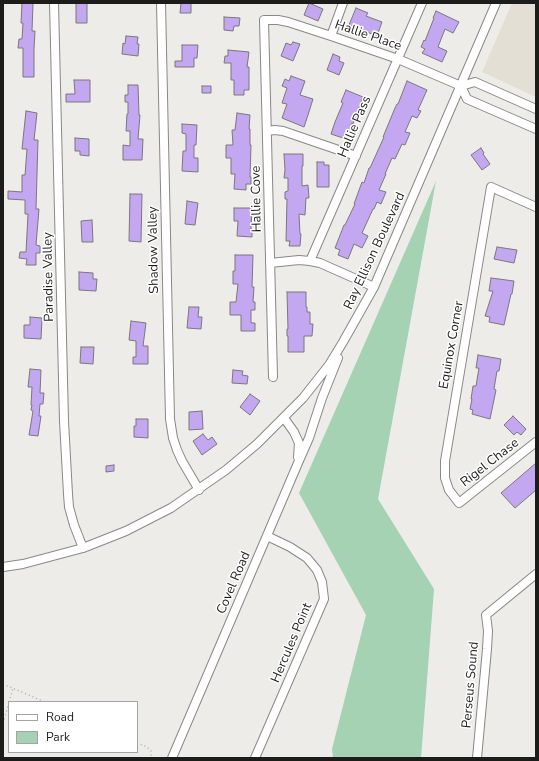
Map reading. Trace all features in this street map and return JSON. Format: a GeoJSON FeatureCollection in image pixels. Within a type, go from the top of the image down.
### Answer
{"type":"FeatureCollection","features":[{"type":"Feature","properties":{"kind":"street","name":"Paradise Valley"},"geometry":{"type":"LineString","coordinates":[[54,3],[64,421],[67,480],[69,507],[83,548]]}},
{"type":"Feature","properties":{"kind":"street","name":"Shadow Valley"},"geometry":{"type":"LineString","coordinates":[[161,3],[170,419],[173,438],[177,450],[199,490]]}},
{"type":"Feature","properties":{"kind":"street"},"geometry":{"type":"LineString","coordinates":[[331,36],[343,3]]}},
{"type":"Feature","properties":{"kind":"street","name":"Hallie Pass"},"geometry":{"type":"LineString","coordinates":[[310,261],[422,3]]}},
{"type":"Feature","properties":{"kind":"street","name":"Ray Ellison Boulevard"},"geometry":{"type":"LineString","coordinates":[[3,567],[23,564],[83,548],[126,531],[171,508],[226,470],[257,444],[303,398],[329,365],[374,287],[496,3]]}},
{"type":"Feature","properties":{"kind":"street","name":"Hallie Place"},"geometry":{"type":"LineString","coordinates":[[264,20],[283,21],[331,36],[398,59],[460,86]]}},
{"type":"Feature","properties":{"kind":"street","name":"Hallie Cove"},"geometry":{"type":"LineString","coordinates":[[264,20],[273,377]]}},
{"type":"Feature","properties":{"kind":"street"},"geometry":{"type":"LineString","coordinates":[[536,109],[475,82],[460,86],[467,99],[536,129]]}},
{"type":"Feature","properties":{"kind":"street"},"geometry":{"type":"LineString","coordinates":[[267,131],[283,131],[356,156]]}},
{"type":"Feature","properties":{"kind":"street","name":"Equinox Corner"},"geometry":{"type":"LineString","coordinates":[[459,503],[449,490],[445,478],[444,461],[491,187],[536,207]]}},
{"type":"Feature","properties":{"kind":"street"},"geometry":{"type":"LineString","coordinates":[[270,263],[299,260],[320,263],[374,287]]}},
{"type":"Feature","properties":{"kind":"street"},"geometry":{"type":"LineString","coordinates":[[298,463],[343,342]]}},
{"type":"Feature","properties":{"kind":"street","name":"Covel Road"},"geometry":{"type":"LineString","coordinates":[[172,758],[298,463],[298,443],[294,432],[284,418]]}},
{"type":"Feature","properties":{"kind":"street","name":"Rigel Chase"},"geometry":{"type":"LineString","coordinates":[[459,503],[536,442]]}},
{"type":"Feature","properties":{"kind":"street","name":"Hercules Point"},"geometry":{"type":"LineString","coordinates":[[255,758],[324,599],[322,582],[317,570],[307,558],[290,547],[267,536]]}},
{"type":"Feature","properties":{"kind":"street","name":"Perseus Sound"},"geometry":{"type":"LineString","coordinates":[[477,758],[488,648],[486,614],[536,574]]}},
{"type":"Feature","properties":{"kind":"path"},"geometry":{"type":"LineString","coordinates":[[3,684],[43,701]]}},
{"type":"Feature","properties":{"kind":"path"},"geometry":{"type":"LineString","coordinates":[[9,701],[13,688]]}},
{"type":"Feature","properties":{"kind":"path"},"geometry":{"type":"LineString","coordinates":[[3,724],[8,706]]}},
{"type":"Feature","properties":{"kind":"path"},"geometry":{"type":"LineString","coordinates":[[138,742],[152,751],[151,758]]}},
{"type":"Feature","properties":{"kind":"shaded area"},"geometry":{"type":"Polygon","coordinates":[[[512,3],[536,3],[536,97],[482,72],[512,3]]]}},
{"type":"Feature","properties":{"kind":"green space"},"geometry":{"type":"Polygon","coordinates":[[[436,181],[378,499],[434,589],[421,758],[333,758],[332,749],[366,615],[299,493],[436,181]]]}},
{"type":"Feature","properties":{"kind":"building"},"geometry":{"type":"Polygon","coordinates":[[[22,3],[33,3],[32,31],[35,31],[34,77],[23,77],[23,48],[18,48],[19,39],[22,39],[22,3]]]}},
{"type":"Feature","properties":{"kind":"building"},"geometry":{"type":"Polygon","coordinates":[[[76,3],[87,3],[87,23],[76,23],[76,3]]]}},
{"type":"Feature","properties":{"kind":"building"},"geometry":{"type":"Polygon","coordinates":[[[181,3],[191,3],[191,13],[180,13],[181,3]]]}},
{"type":"Feature","properties":{"kind":"building"},"geometry":{"type":"Polygon","coordinates":[[[309,3],[323,9],[318,21],[304,15],[309,3]]]}},
{"type":"Feature","properties":{"kind":"building"},"geometry":{"type":"Polygon","coordinates":[[[356,8],[368,13],[366,16],[382,22],[377,36],[349,25],[356,8]]]}},
{"type":"Feature","properties":{"kind":"building"},"geometry":{"type":"Polygon","coordinates":[[[436,11],[459,22],[453,33],[445,29],[438,47],[447,51],[442,62],[422,53],[425,49],[421,47],[424,40],[425,41],[436,11]]]}},
{"type":"Feature","properties":{"kind":"building"},"geometry":{"type":"Polygon","coordinates":[[[224,17],[240,18],[239,26],[234,26],[233,31],[224,30],[224,17]]]}},
{"type":"Feature","properties":{"kind":"building"},"geometry":{"type":"Polygon","coordinates":[[[126,36],[138,37],[138,56],[122,54],[123,43],[125,44],[126,36]]]}},
{"type":"Feature","properties":{"kind":"building"},"geometry":{"type":"Polygon","coordinates":[[[293,42],[300,44],[293,61],[281,56],[286,43],[291,45],[293,42]]]}},
{"type":"Feature","properties":{"kind":"building"},"geometry":{"type":"Polygon","coordinates":[[[182,45],[198,45],[197,58],[194,58],[194,67],[175,67],[175,61],[182,61],[182,45]]]}},
{"type":"Feature","properties":{"kind":"building"},"geometry":{"type":"Polygon","coordinates":[[[228,50],[249,52],[247,67],[249,67],[249,90],[244,90],[244,95],[234,95],[234,80],[231,80],[231,63],[224,63],[225,56],[228,56],[228,50]]]}},
{"type":"Feature","properties":{"kind":"building"},"geometry":{"type":"Polygon","coordinates":[[[333,54],[340,57],[339,61],[344,63],[339,75],[327,70],[333,54]]]}},
{"type":"Feature","properties":{"kind":"building"},"geometry":{"type":"Polygon","coordinates":[[[291,76],[305,81],[300,95],[313,99],[304,127],[282,118],[287,104],[282,103],[287,88],[282,86],[285,79],[289,81],[291,76]]]}},
{"type":"Feature","properties":{"kind":"building"},"geometry":{"type":"Polygon","coordinates":[[[74,80],[90,80],[90,102],[66,102],[66,94],[75,94],[74,80]]]}},
{"type":"Feature","properties":{"kind":"building"},"geometry":{"type":"Polygon","coordinates":[[[407,81],[427,90],[418,110],[421,111],[417,118],[412,116],[405,132],[410,133],[405,145],[402,144],[395,159],[392,158],[385,174],[379,190],[386,192],[381,204],[377,202],[362,233],[368,236],[362,248],[354,244],[348,259],[338,255],[340,250],[335,248],[344,225],[355,204],[362,182],[364,183],[369,168],[384,137],[407,81]]]}},
{"type":"Feature","properties":{"kind":"building"},"geometry":{"type":"Polygon","coordinates":[[[128,85],[138,85],[140,115],[138,139],[143,139],[142,160],[123,160],[123,145],[130,146],[130,131],[126,131],[128,102],[125,102],[125,95],[128,95],[128,85]]]}},
{"type":"Feature","properties":{"kind":"building"},"geometry":{"type":"Polygon","coordinates":[[[202,86],[211,86],[211,93],[202,93],[202,86]]]}},
{"type":"Feature","properties":{"kind":"building"},"geometry":{"type":"Polygon","coordinates":[[[346,90],[363,97],[353,124],[352,123],[349,135],[345,133],[343,138],[331,134],[343,103],[341,102],[346,90]]]}},
{"type":"Feature","properties":{"kind":"building"},"geometry":{"type":"Polygon","coordinates":[[[26,111],[37,113],[34,140],[38,140],[36,209],[39,209],[36,245],[40,246],[40,253],[36,253],[36,265],[26,265],[27,259],[19,258],[20,252],[26,252],[28,214],[25,214],[25,200],[8,199],[8,191],[22,192],[22,175],[25,175],[27,149],[22,149],[26,111]]]}},
{"type":"Feature","properties":{"kind":"building"},"geometry":{"type":"Polygon","coordinates":[[[237,113],[250,115],[249,129],[251,145],[251,184],[246,184],[246,190],[234,189],[235,174],[231,174],[231,158],[226,158],[226,145],[233,145],[232,130],[235,130],[237,113]]]}},
{"type":"Feature","properties":{"kind":"building"},"geometry":{"type":"Polygon","coordinates":[[[182,124],[197,125],[194,158],[198,158],[198,172],[182,171],[183,151],[186,151],[186,134],[182,133],[182,124]]]}},
{"type":"Feature","properties":{"kind":"building"},"geometry":{"type":"Polygon","coordinates":[[[75,138],[89,139],[89,156],[80,155],[80,151],[75,151],[75,138]]]}},
{"type":"Feature","properties":{"kind":"building"},"geometry":{"type":"Polygon","coordinates":[[[481,148],[490,164],[482,170],[471,155],[481,148]]]}},
{"type":"Feature","properties":{"kind":"building"},"geometry":{"type":"Polygon","coordinates":[[[284,154],[303,154],[302,186],[308,185],[309,198],[306,198],[305,215],[299,214],[301,234],[300,246],[289,246],[290,241],[286,241],[287,199],[285,199],[285,192],[288,191],[288,178],[284,178],[284,154]]]}},
{"type":"Feature","properties":{"kind":"building"},"geometry":{"type":"Polygon","coordinates":[[[317,162],[324,162],[324,165],[329,165],[329,187],[317,187],[317,162]]]}},
{"type":"Feature","properties":{"kind":"building"},"geometry":{"type":"Polygon","coordinates":[[[130,194],[142,194],[141,242],[129,241],[130,194]]]}},
{"type":"Feature","properties":{"kind":"building"},"geometry":{"type":"Polygon","coordinates":[[[187,201],[198,203],[195,225],[185,224],[187,201]]]}},
{"type":"Feature","properties":{"kind":"building"},"geometry":{"type":"Polygon","coordinates":[[[234,208],[252,208],[252,237],[237,236],[238,221],[234,221],[234,208]]]}},
{"type":"Feature","properties":{"kind":"building"},"geometry":{"type":"Polygon","coordinates":[[[92,220],[93,242],[82,242],[81,221],[92,220]]]}},
{"type":"Feature","properties":{"kind":"building"},"geometry":{"type":"Polygon","coordinates":[[[497,247],[517,250],[514,263],[494,259],[497,247]]]}},
{"type":"Feature","properties":{"kind":"building"},"geometry":{"type":"Polygon","coordinates":[[[235,255],[253,255],[252,287],[254,287],[253,302],[255,302],[255,310],[251,310],[251,323],[255,323],[255,331],[241,331],[241,315],[230,315],[230,302],[236,302],[238,284],[233,284],[235,255]]]}},
{"type":"Feature","properties":{"kind":"building"},"geometry":{"type":"Polygon","coordinates":[[[79,272],[93,273],[93,279],[97,279],[96,291],[79,290],[79,272]]]}},
{"type":"Feature","properties":{"kind":"building"},"geometry":{"type":"Polygon","coordinates":[[[491,278],[514,281],[504,325],[489,322],[490,317],[485,316],[493,291],[489,291],[491,278]]]}},
{"type":"Feature","properties":{"kind":"building"},"geometry":{"type":"Polygon","coordinates":[[[287,292],[306,292],[307,312],[310,312],[310,324],[313,324],[312,336],[304,336],[304,352],[288,352],[287,292]]]}},
{"type":"Feature","properties":{"kind":"building"},"geometry":{"type":"Polygon","coordinates":[[[189,307],[199,307],[198,317],[202,317],[201,329],[187,328],[189,307]]]}},
{"type":"Feature","properties":{"kind":"building"},"geometry":{"type":"Polygon","coordinates":[[[30,317],[42,318],[41,339],[24,338],[24,325],[30,325],[30,317]]]}},
{"type":"Feature","properties":{"kind":"building"},"geometry":{"type":"Polygon","coordinates":[[[131,321],[146,323],[143,346],[148,346],[148,364],[133,364],[133,357],[136,357],[136,341],[129,340],[131,321]]]}},
{"type":"Feature","properties":{"kind":"building"},"geometry":{"type":"Polygon","coordinates":[[[81,347],[94,347],[93,364],[80,363],[81,347]]]}},
{"type":"Feature","properties":{"kind":"building"},"geometry":{"type":"Polygon","coordinates":[[[478,355],[501,359],[499,371],[497,371],[494,389],[496,390],[490,419],[472,414],[473,410],[470,409],[473,386],[476,386],[479,368],[476,368],[478,355]]]}},
{"type":"Feature","properties":{"kind":"building"},"geometry":{"type":"Polygon","coordinates":[[[30,369],[41,370],[40,393],[44,393],[43,404],[40,404],[39,416],[41,416],[38,436],[29,435],[33,411],[31,410],[32,387],[28,387],[30,369]]]}},
{"type":"Feature","properties":{"kind":"building"},"geometry":{"type":"Polygon","coordinates":[[[233,370],[243,371],[242,375],[248,376],[247,384],[232,383],[233,370]]]}},
{"type":"Feature","properties":{"kind":"building"},"geometry":{"type":"Polygon","coordinates":[[[250,394],[260,401],[250,415],[240,407],[250,394]]]}},
{"type":"Feature","properties":{"kind":"building"},"geometry":{"type":"Polygon","coordinates":[[[202,411],[203,429],[189,430],[189,412],[202,411]]]}},
{"type":"Feature","properties":{"kind":"building"},"geometry":{"type":"Polygon","coordinates":[[[513,416],[526,429],[521,435],[517,432],[514,435],[504,425],[513,416]]]}},
{"type":"Feature","properties":{"kind":"building"},"geometry":{"type":"Polygon","coordinates":[[[136,419],[148,419],[148,438],[134,437],[134,426],[136,426],[136,419]]]}},
{"type":"Feature","properties":{"kind":"building"},"geometry":{"type":"Polygon","coordinates":[[[203,434],[208,440],[212,437],[217,444],[202,455],[193,441],[203,434]]]}},
{"type":"Feature","properties":{"kind":"building"},"geometry":{"type":"Polygon","coordinates":[[[536,463],[536,490],[515,508],[501,493],[536,463]]]}},
{"type":"Feature","properties":{"kind":"building"},"geometry":{"type":"Polygon","coordinates":[[[114,465],[114,471],[106,472],[106,466],[114,465]]]}}]}
